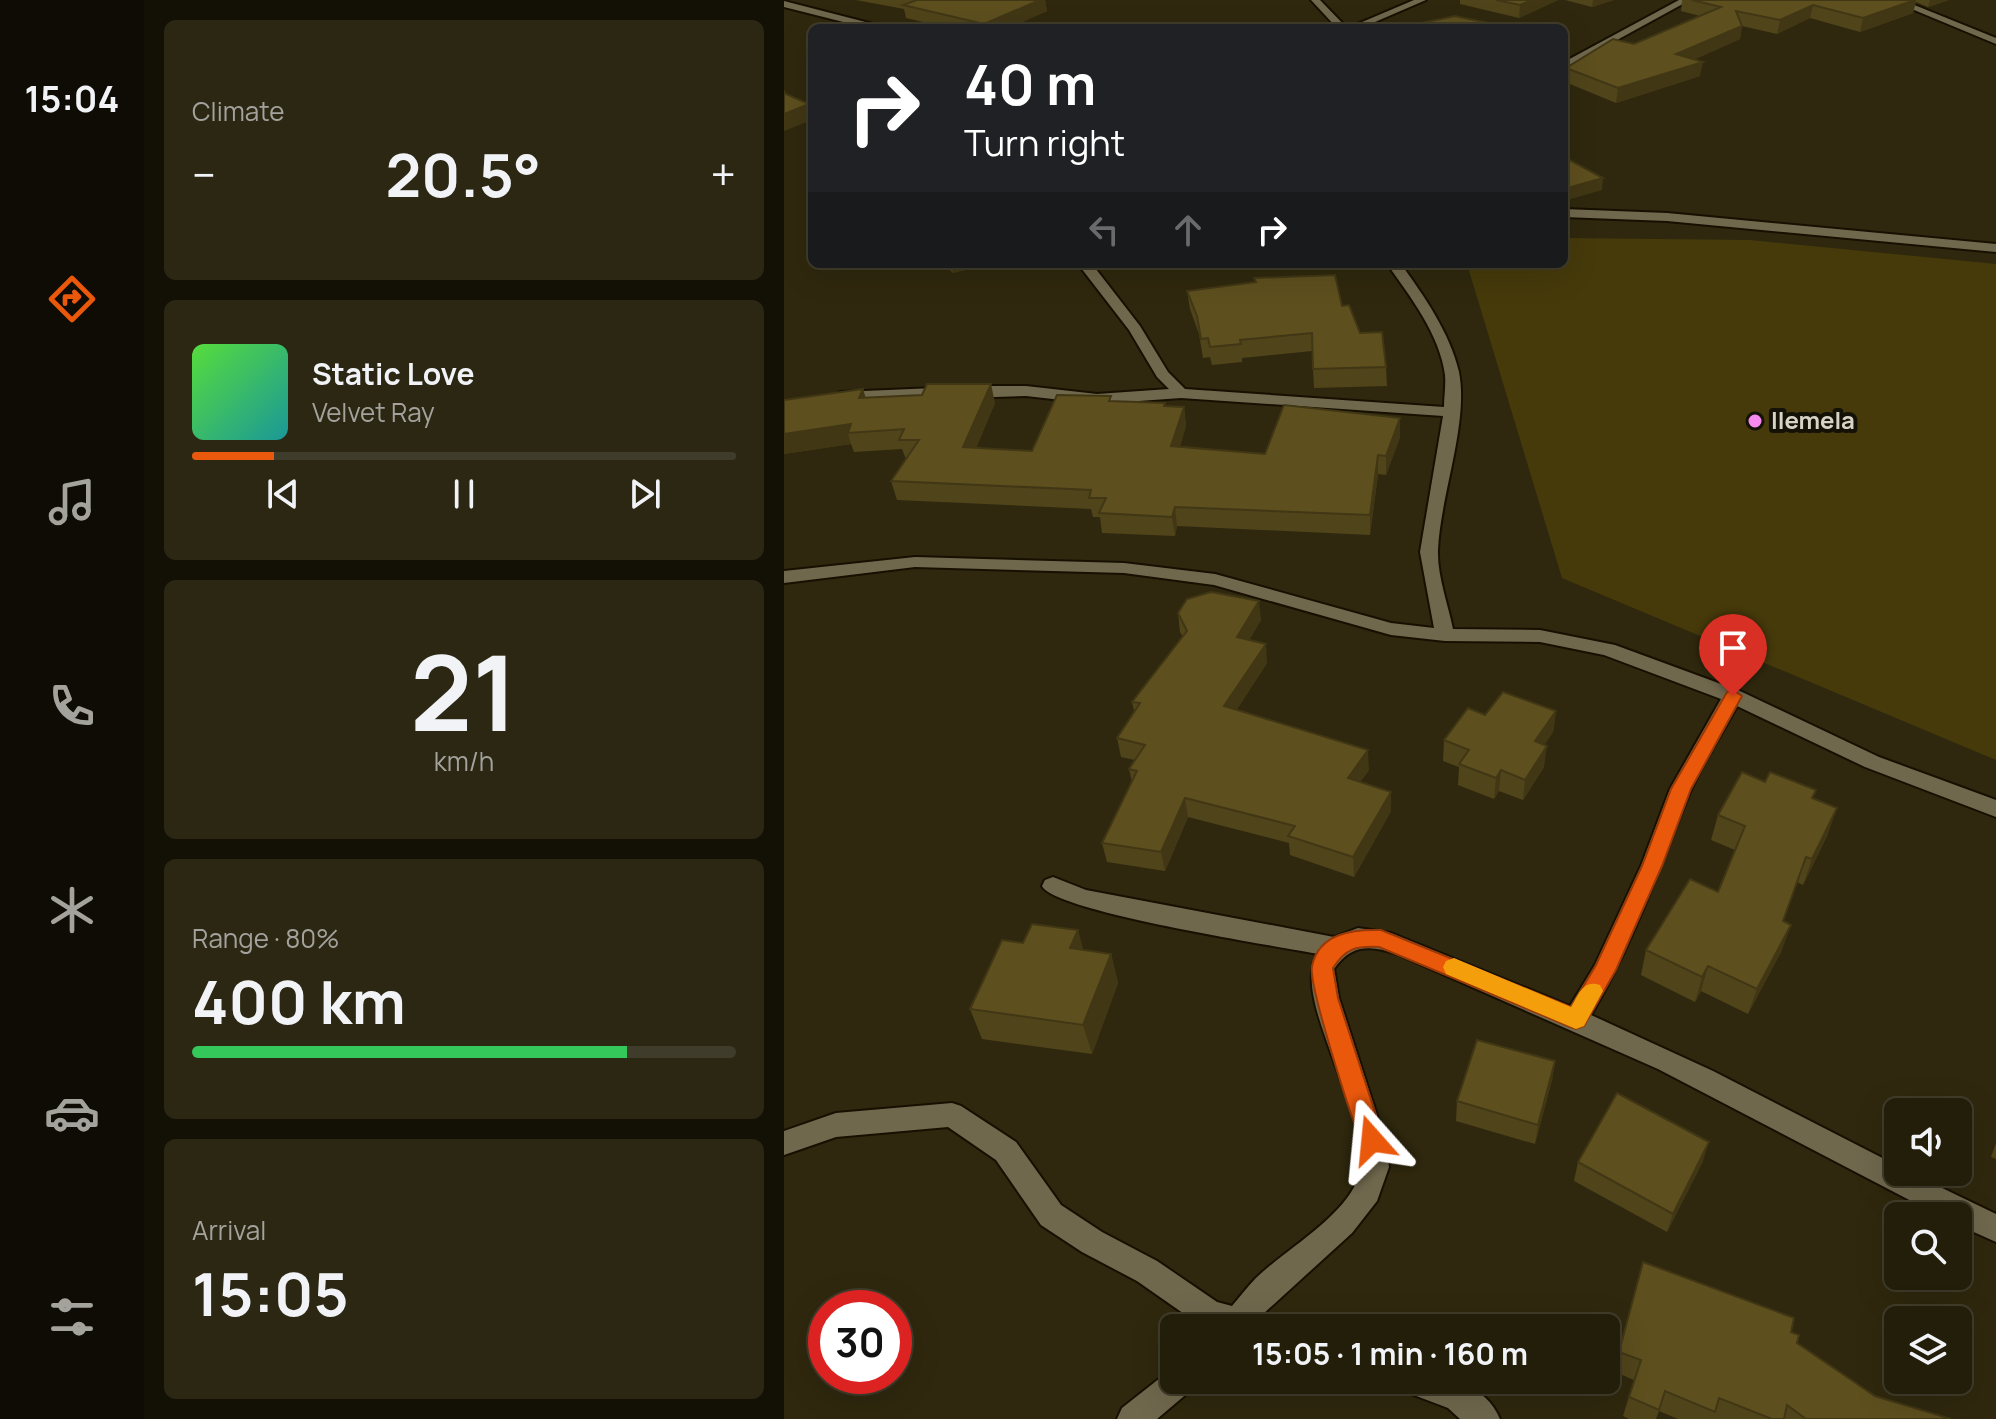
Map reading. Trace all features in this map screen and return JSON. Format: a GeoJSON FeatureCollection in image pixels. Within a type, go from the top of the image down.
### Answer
{"type":"FeatureCollection","features":[{"type":"Feature","properties":{"kind":"street"},"geometry":{"type":"LineString","coordinates":[[1315,0],[1338,24]]}},
{"type":"Feature","properties":{"kind":"street"},"geometry":{"type":"LineString","coordinates":[[1363,24],[1422,0]]}},
{"type":"Feature","properties":{"kind":"street"},"geometry":{"type":"LineString","coordinates":[[1568,64],[1686,0]]}},
{"type":"Feature","properties":{"kind":"street"},"geometry":{"type":"LineString","coordinates":[[1894,0],[1996,41]]}},
{"type":"Feature","properties":{"kind":"street"},"geometry":{"type":"LineString","coordinates":[[784,4],[863,24]]}},
{"type":"Feature","properties":{"kind":"street"},"geometry":{"type":"LineString","coordinates":[[786,17],[806,9]]}},
{"type":"Feature","properties":{"kind":"street"},"geometry":{"type":"LineString","coordinates":[[1568,213],[1667,217],[1996,248]]}},
{"type":"Feature","properties":{"kind":"street"},"geometry":{"type":"LineString","coordinates":[[1088,268],[1135,329],[1162,374],[1181,393]]}},
{"type":"Feature","properties":{"kind":"street"},"geometry":{"type":"LineString","coordinates":[[1397,268],[1417,296],[1444,347],[1452,375],[1451,412],[1429,552],[1445,635]]}},
{"type":"Feature","properties":{"kind":"street"},"geometry":{"type":"LineString","coordinates":[[823,397],[1026,391],[1097,399],[1181,393],[1451,412]]}},
{"type":"Feature","properties":{"kind":"street"},"geometry":{"type":"LineString","coordinates":[[784,577],[930,562],[1124,568],[1215,580],[1391,629],[1445,635],[1540,636],[1608,649],[1733,696],[1872,762],[1996,809]]}},
{"type":"Feature","properties":{"kind":"street"},"geometry":{"type":"LineString","coordinates":[[1576,1019],[1611,957],[1652,866],[1681,789],[1733,696]]}},
{"type":"Feature","properties":{"kind":"street"},"geometry":{"type":"LineString","coordinates":[[1053,886],[1083,899],[1335,947]]}},
{"type":"Feature","properties":{"kind":"street"},"geometry":{"type":"LineString","coordinates":[[1253,1314],[1307,1251],[1342,1223],[1367,1192],[1375,1167],[1372,1140],[1327,998],[1322,967],[1335,947],[1354,937],[1381,938],[1576,1019],[1705,1080],[1933,1201],[1996,1228]]}},
{"type":"Feature","properties":{"kind":"street"},"geometry":{"type":"LineString","coordinates":[[784,1143],[836,1125],[952,1115],[1006,1151],[1051,1215],[1092,1242],[1147,1271],[1209,1314]]}},
{"type":"Feature","properties":{"kind":"street"},"geometry":{"type":"LineString","coordinates":[[1133,1419],[1162,1394]]}},
{"type":"Feature","properties":{"kind":"street"},"geometry":{"type":"LineString","coordinates":[[1450,1394],[1484,1419]]}},
{"type":"Feature","properties":{"kind":"shaded area","name":"Ilemela"},"geometry":{"type":"Polygon","coordinates":[[[1568,238],[1750,240],[1996,264],[1996,760],[1562,578],[1468,268],[1568,268],[1568,238]]]}},
{"type":"Feature","properties":{"kind":"building"},"geometry":{"type":"Polygon","coordinates":[[[917,0],[1040,0],[984,24],[903,5],[917,0]]]}},
{"type":"Feature","properties":{"kind":"building"},"geometry":{"type":"Polygon","coordinates":[[[1496,0],[1532,0],[1520,5],[1496,0]]]}},
{"type":"Feature","properties":{"kind":"building"},"geometry":{"type":"Polygon","coordinates":[[[1692,0],[1915,0],[1863,18],[1813,5],[1780,20],[1736,11],[1742,26],[1676,54],[1703,62],[1618,88],[1568,69],[1613,39],[1634,44],[1721,7],[1692,0]]]}},
{"type":"Feature","properties":{"kind":"building"},"geometry":{"type":"Polygon","coordinates":[[[1455,16],[1494,24],[1416,24],[1455,16]]]}},
{"type":"Feature","properties":{"kind":"building"},"geometry":{"type":"Polygon","coordinates":[[[784,91],[808,104],[808,104],[784,114],[784,91]]]}},
{"type":"Feature","properties":{"kind":"building"},"geometry":{"type":"Polygon","coordinates":[[[1568,159],[1603,178],[1568,188],[1568,159]]]}},
{"type":"Feature","properties":{"kind":"building"},"geometry":{"type":"Polygon","coordinates":[[[1335,275],[1342,306],[1349,305],[1360,333],[1382,332],[1386,367],[1313,369],[1312,333],[1240,340],[1241,344],[1210,347],[1208,338],[1201,339],[1197,316],[1187,291],[1256,282],[1254,278],[1335,275]]]}},
{"type":"Feature","properties":{"kind":"building"},"geometry":{"type":"Polygon","coordinates":[[[927,384],[991,384],[963,447],[1032,451],[1057,395],[1111,396],[1109,401],[1165,403],[1164,406],[1184,407],[1171,446],[1265,454],[1284,405],[1400,418],[1386,456],[1378,455],[1370,515],[1175,507],[1172,517],[1099,513],[1106,498],[1089,498],[1091,490],[891,481],[919,440],[899,440],[904,429],[848,433],[851,424],[784,434],[784,400],[863,389],[859,398],[922,395],[927,384]]]}},
{"type":"Feature","properties":{"kind":"building"},"geometry":{"type":"Polygon","coordinates":[[[1211,592],[1259,601],[1237,637],[1266,644],[1224,706],[1368,750],[1348,778],[1391,792],[1353,857],[1288,836],[1295,826],[1185,798],[1161,852],[1102,843],[1137,771],[1129,769],[1145,745],[1117,738],[1140,703],[1132,702],[1187,631],[1178,613],[1187,599],[1211,592]]]}},
{"type":"Feature","properties":{"kind":"building"},"geometry":{"type":"Polygon","coordinates":[[[1503,692],[1556,711],[1535,741],[1547,746],[1525,780],[1501,770],[1496,778],[1459,764],[1469,750],[1444,740],[1468,708],[1485,715],[1503,692]]]}},
{"type":"Feature","properties":{"kind":"building"},"geometry":{"type":"Polygon","coordinates":[[[1742,772],[1765,782],[1770,772],[1816,790],[1812,798],[1837,808],[1812,859],[1806,857],[1783,921],[1791,925],[1757,989],[1708,966],[1702,977],[1646,950],[1690,879],[1718,892],[1745,826],[1718,815],[1742,772]]]}},
{"type":"Feature","properties":{"kind":"building"},"geometry":{"type":"Polygon","coordinates":[[[1032,924],[1078,930],[1070,948],[1111,954],[1083,1025],[970,1009],[1002,940],[1023,943],[1032,924]]]}},
{"type":"Feature","properties":{"kind":"building"},"geometry":{"type":"Polygon","coordinates":[[[1477,1040],[1555,1061],[1538,1125],[1457,1101],[1477,1040]]]}},
{"type":"Feature","properties":{"kind":"building"},"geometry":{"type":"Polygon","coordinates":[[[1617,1093],[1709,1142],[1673,1214],[1578,1162],[1617,1093]]]}},
{"type":"Feature","properties":{"kind":"building"},"geometry":{"type":"Polygon","coordinates":[[[1643,1262],[1794,1318],[1791,1332],[1799,1335],[1797,1343],[1875,1396],[1951,1419],[1806,1419],[1787,1405],[1784,1419],[1772,1419],[1719,1398],[1715,1412],[1665,1391],[1659,1410],[1629,1397],[1641,1360],[1620,1352],[1643,1262]]]}},
{"type":"Feature","properties":{"kind":"slow traffic"},"geometry":{"type":"LineString","coordinates":[[1454,967],[1576,1019],[1592,991]]}},
{"type":"Feature","properties":{"kind":"place","name":"Ilemela"},"geometry":{"type":"Point","coordinates":[1755,421]}},
{"type":"Feature","properties":{"kind":"route"},"geometry":{"type":"LineString","coordinates":[[1372,1140],[1327,998],[1322,967],[1335,947],[1354,937],[1381,938],[1576,1019],[1605,970],[1652,866],[1681,789],[1733,696]]}}]}
